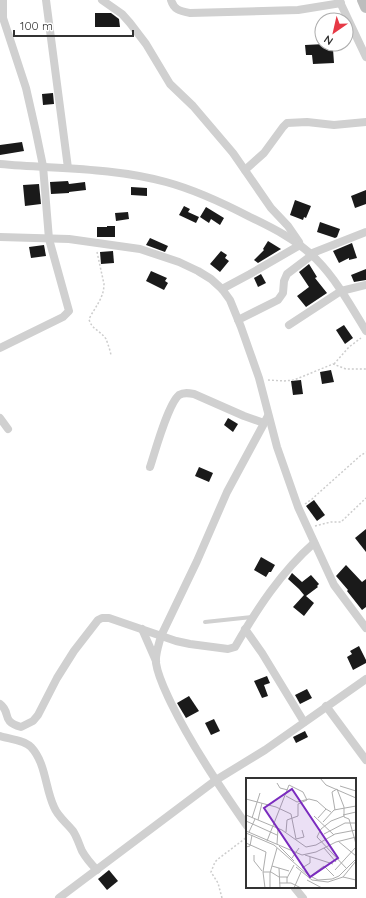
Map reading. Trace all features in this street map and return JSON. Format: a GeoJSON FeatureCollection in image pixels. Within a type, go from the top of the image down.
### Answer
{"type":"FeatureCollection","features":[{"type":"Feature","properties":{"kind":"main road"},"geometry":{"type":"LineString","coordinates":[[363,0],[366,6]]}},
{"type":"Feature","properties":{"kind":"street"},"geometry":{"type":"LineString","coordinates":[[0,348],[63,317],[68,311],[49,239],[43,166],[30,103],[2,19],[3,0]]}},
{"type":"Feature","properties":{"kind":"street"},"geometry":{"type":"LineString","coordinates":[[46,0],[68,168]]}},
{"type":"Feature","properties":{"kind":"street"},"geometry":{"type":"LineString","coordinates":[[102,0],[122,14],[130,23],[146,44],[170,84],[213,128],[245,170],[271,208],[288,226],[301,246]]}},
{"type":"Feature","properties":{"kind":"street"},"geometry":{"type":"LineString","coordinates":[[171,0],[173,6],[180,12],[298,10],[340,2],[366,57]]}},
{"type":"Feature","properties":{"kind":"street"},"geometry":{"type":"LineString","coordinates":[[245,170],[264,153],[287,123],[307,122],[334,125],[366,122]]}},
{"type":"Feature","properties":{"kind":"street"},"geometry":{"type":"LineString","coordinates":[[0,164],[68,168],[137,175],[167,182],[244,214],[277,230],[301,246],[311,255],[328,273],[341,291],[364,334]]}},
{"type":"Feature","properties":{"kind":"street"},"geometry":{"type":"LineString","coordinates":[[238,320],[278,300],[283,293],[284,281],[287,274],[311,255],[366,232]]}},
{"type":"Feature","properties":{"kind":"street"},"geometry":{"type":"LineString","coordinates":[[0,237],[69,239],[140,249],[180,262],[211,279],[222,289],[230,300],[259,378],[266,419],[298,506],[334,585],[365,623]]}},
{"type":"Feature","properties":{"kind":"street"},"geometry":{"type":"LineString","coordinates":[[222,289],[301,246]]}},
{"type":"Feature","properties":{"kind":"street"},"geometry":{"type":"LineString","coordinates":[[288,324],[341,291],[366,285]]}},
{"type":"Feature","properties":{"kind":"street"},"geometry":{"type":"LineString","coordinates":[[150,467],[161,433],[171,409],[176,399],[181,394],[194,394],[244,416],[266,419]]}},
{"type":"Feature","properties":{"kind":"street"},"geometry":{"type":"LineString","coordinates":[[0,418],[8,429]]}},
{"type":"Feature","properties":{"kind":"street"},"geometry":{"type":"LineString","coordinates":[[156,661],[157,648],[161,636],[194,567],[227,492],[266,419]]}},
{"type":"Feature","properties":{"kind":"street"},"geometry":{"type":"LineString","coordinates":[[0,704],[5,709],[6,720],[10,723],[21,727],[28,725],[33,721],[38,715],[57,678],[74,651],[98,620],[102,618],[109,618],[161,636],[190,644],[228,649],[235,647],[253,617],[285,572],[314,543]]}},
{"type":"Feature","properties":{"kind":"street"},"geometry":{"type":"LineString","coordinates":[[142,629],[156,661],[164,688],[181,724],[246,825]]}},
{"type":"Feature","properties":{"kind":"street"},"geometry":{"type":"LineString","coordinates":[[245,629],[262,653],[304,722]]}},
{"type":"Feature","properties":{"kind":"street"},"geometry":{"type":"LineString","coordinates":[[59,898],[216,780],[265,750],[366,679]]}},
{"type":"Feature","properties":{"kind":"street"},"geometry":{"type":"LineString","coordinates":[[326,706],[366,760]]}},
{"type":"Feature","properties":{"kind":"street"},"geometry":{"type":"LineString","coordinates":[[0,736],[25,743],[31,747],[41,763],[54,808],[59,816],[73,831],[89,862],[97,870]]}},
{"type":"Feature","properties":{"kind":"street"},"geometry":{"type":"LineString","coordinates":[[295,888],[303,898]]}},
{"type":"Feature","properties":{"kind":"lane"},"geometry":{"type":"LineString","coordinates":[[205,622],[253,617]]}},
{"type":"Feature","properties":{"kind":"path"},"geometry":{"type":"LineString","coordinates":[[95,242],[104,289],[103,295],[89,319],[90,324],[106,339],[112,355]]}},
{"type":"Feature","properties":{"kind":"path"},"geometry":{"type":"LineString","coordinates":[[259,378],[284,381],[294,380],[334,364],[364,334]]}},
{"type":"Feature","properties":{"kind":"path"},"geometry":{"type":"LineString","coordinates":[[334,364],[346,369],[366,369]]}},
{"type":"Feature","properties":{"kind":"path"},"geometry":{"type":"LineString","coordinates":[[298,506],[312,499],[366,452]]}},
{"type":"Feature","properties":{"kind":"path"},"geometry":{"type":"LineString","coordinates":[[308,529],[327,523],[341,522],[366,498]]}},
{"type":"Feature","properties":{"kind":"path"},"geometry":{"type":"LineString","coordinates":[[222,898],[218,883],[211,872],[212,867],[218,859],[246,838]]}},
{"type":"Feature","properties":{"kind":"building"},"geometry":{"type":"Polygon","coordinates":[[[95,13],[111,13],[119,19],[120,27],[95,27],[95,13]]]}},
{"type":"Feature","properties":{"kind":"building"},"geometry":{"type":"Polygon","coordinates":[[[305,45],[314,45],[314,52],[333,52],[334,63],[313,64],[312,55],[306,55],[305,45]]]}},
{"type":"Feature","properties":{"kind":"building"},"geometry":{"type":"Polygon","coordinates":[[[53,93],[54,104],[43,105],[42,94],[53,93]]]}},
{"type":"Feature","properties":{"kind":"building"},"geometry":{"type":"Polygon","coordinates":[[[22,142],[24,151],[0,155],[0,145],[22,142]]]}},
{"type":"Feature","properties":{"kind":"building"},"geometry":{"type":"Polygon","coordinates":[[[68,181],[69,184],[85,182],[86,190],[51,194],[50,182],[68,181]]]}},
{"type":"Feature","properties":{"kind":"building"},"geometry":{"type":"Polygon","coordinates":[[[39,184],[41,204],[25,206],[23,185],[39,184]]]}},
{"type":"Feature","properties":{"kind":"building"},"geometry":{"type":"Polygon","coordinates":[[[131,187],[147,188],[147,196],[131,195],[131,187]]]}},
{"type":"Feature","properties":{"kind":"building"},"geometry":{"type":"Polygon","coordinates":[[[366,190],[366,204],[355,208],[351,196],[366,190]]]}},
{"type":"Feature","properties":{"kind":"building"},"geometry":{"type":"Polygon","coordinates":[[[295,200],[311,206],[306,218],[304,217],[303,220],[290,215],[295,200]]]}},
{"type":"Feature","properties":{"kind":"building"},"geometry":{"type":"Polygon","coordinates":[[[184,206],[190,209],[188,212],[199,217],[196,223],[179,215],[184,206]]]}},
{"type":"Feature","properties":{"kind":"building"},"geometry":{"type":"Polygon","coordinates":[[[206,207],[224,218],[220,225],[211,219],[209,223],[200,217],[206,207]]]}},
{"type":"Feature","properties":{"kind":"building"},"geometry":{"type":"Polygon","coordinates":[[[128,212],[129,219],[116,221],[115,213],[128,212]]]}},
{"type":"Feature","properties":{"kind":"building"},"geometry":{"type":"Polygon","coordinates":[[[320,222],[340,229],[337,237],[335,238],[317,232],[320,222]]]}},
{"type":"Feature","properties":{"kind":"building"},"geometry":{"type":"Polygon","coordinates":[[[115,226],[115,237],[97,237],[97,227],[115,226]]]}},
{"type":"Feature","properties":{"kind":"building"},"geometry":{"type":"Polygon","coordinates":[[[150,238],[168,246],[165,252],[146,245],[150,238]]]}},
{"type":"Feature","properties":{"kind":"building"},"geometry":{"type":"Polygon","coordinates":[[[268,241],[281,249],[258,263],[254,260],[264,250],[263,249],[268,241]]]}},
{"type":"Feature","properties":{"kind":"building"},"geometry":{"type":"Polygon","coordinates":[[[352,243],[357,258],[349,260],[349,258],[339,263],[333,251],[352,243]]]}},
{"type":"Feature","properties":{"kind":"building"},"geometry":{"type":"Polygon","coordinates":[[[44,245],[46,256],[31,258],[29,247],[44,245]]]}},
{"type":"Feature","properties":{"kind":"building"},"geometry":{"type":"Polygon","coordinates":[[[113,251],[114,263],[101,264],[100,252],[113,251]]]}},
{"type":"Feature","properties":{"kind":"building"},"geometry":{"type":"Polygon","coordinates":[[[221,251],[227,255],[225,258],[229,261],[220,272],[210,264],[221,251]]]}},
{"type":"Feature","properties":{"kind":"building"},"geometry":{"type":"Polygon","coordinates":[[[309,264],[317,277],[315,278],[327,293],[306,307],[297,296],[309,287],[299,272],[309,264]]]}},
{"type":"Feature","properties":{"kind":"building"},"geometry":{"type":"Polygon","coordinates":[[[366,269],[366,280],[354,282],[351,275],[366,269]]]}},
{"type":"Feature","properties":{"kind":"building"},"geometry":{"type":"Polygon","coordinates":[[[151,271],[167,278],[165,281],[168,283],[164,290],[146,281],[151,271]]]}},
{"type":"Feature","properties":{"kind":"building"},"geometry":{"type":"Polygon","coordinates":[[[261,274],[266,283],[258,287],[254,278],[261,274]]]}},
{"type":"Feature","properties":{"kind":"building"},"geometry":{"type":"Polygon","coordinates":[[[344,325],[353,338],[345,344],[336,330],[344,325]]]}},
{"type":"Feature","properties":{"kind":"building"},"geometry":{"type":"Polygon","coordinates":[[[331,370],[334,382],[322,384],[320,372],[331,370]]]}},
{"type":"Feature","properties":{"kind":"building"},"geometry":{"type":"Polygon","coordinates":[[[301,380],[303,394],[293,395],[291,381],[301,380]]]}},
{"type":"Feature","properties":{"kind":"building"},"geometry":{"type":"Polygon","coordinates":[[[228,418],[238,424],[233,432],[224,425],[228,418]]]}},
{"type":"Feature","properties":{"kind":"building"},"geometry":{"type":"Polygon","coordinates":[[[199,467],[213,473],[209,482],[195,476],[199,467]]]}},
{"type":"Feature","properties":{"kind":"building"},"geometry":{"type":"Polygon","coordinates":[[[314,500],[325,515],[317,521],[306,506],[314,500]]]}},
{"type":"Feature","properties":{"kind":"building"},"geometry":{"type":"Polygon","coordinates":[[[366,529],[366,552],[355,538],[366,529]]]}},
{"type":"Feature","properties":{"kind":"building"},"geometry":{"type":"Polygon","coordinates":[[[261,557],[275,565],[266,577],[254,570],[261,557]]]}},
{"type":"Feature","properties":{"kind":"building"},"geometry":{"type":"Polygon","coordinates":[[[346,565],[362,582],[366,579],[366,607],[362,610],[336,576],[346,565]]]}},
{"type":"Feature","properties":{"kind":"building"},"geometry":{"type":"Polygon","coordinates":[[[292,573],[302,582],[311,575],[319,584],[317,586],[318,587],[306,596],[314,603],[304,616],[293,607],[304,595],[288,579],[292,573]]]}},
{"type":"Feature","properties":{"kind":"building"},"geometry":{"type":"Polygon","coordinates":[[[359,646],[366,663],[353,670],[347,657],[352,654],[350,651],[359,646]]]}},
{"type":"Feature","properties":{"kind":"building"},"geometry":{"type":"Polygon","coordinates":[[[267,676],[270,683],[264,685],[268,696],[262,698],[254,681],[267,676]]]}},
{"type":"Feature","properties":{"kind":"building"},"geometry":{"type":"Polygon","coordinates":[[[307,689],[312,698],[300,704],[295,695],[307,689]]]}},
{"type":"Feature","properties":{"kind":"building"},"geometry":{"type":"Polygon","coordinates":[[[189,696],[199,711],[186,718],[177,703],[189,696]]]}},
{"type":"Feature","properties":{"kind":"building"},"geometry":{"type":"Polygon","coordinates":[[[214,719],[220,731],[211,735],[205,723],[214,719]]]}},
{"type":"Feature","properties":{"kind":"building"},"geometry":{"type":"Polygon","coordinates":[[[305,731],[308,737],[296,743],[293,737],[305,731]]]}},
{"type":"Feature","properties":{"kind":"building"},"geometry":{"type":"Polygon","coordinates":[[[109,870],[118,881],[107,890],[98,879],[109,870]]]}}]}
